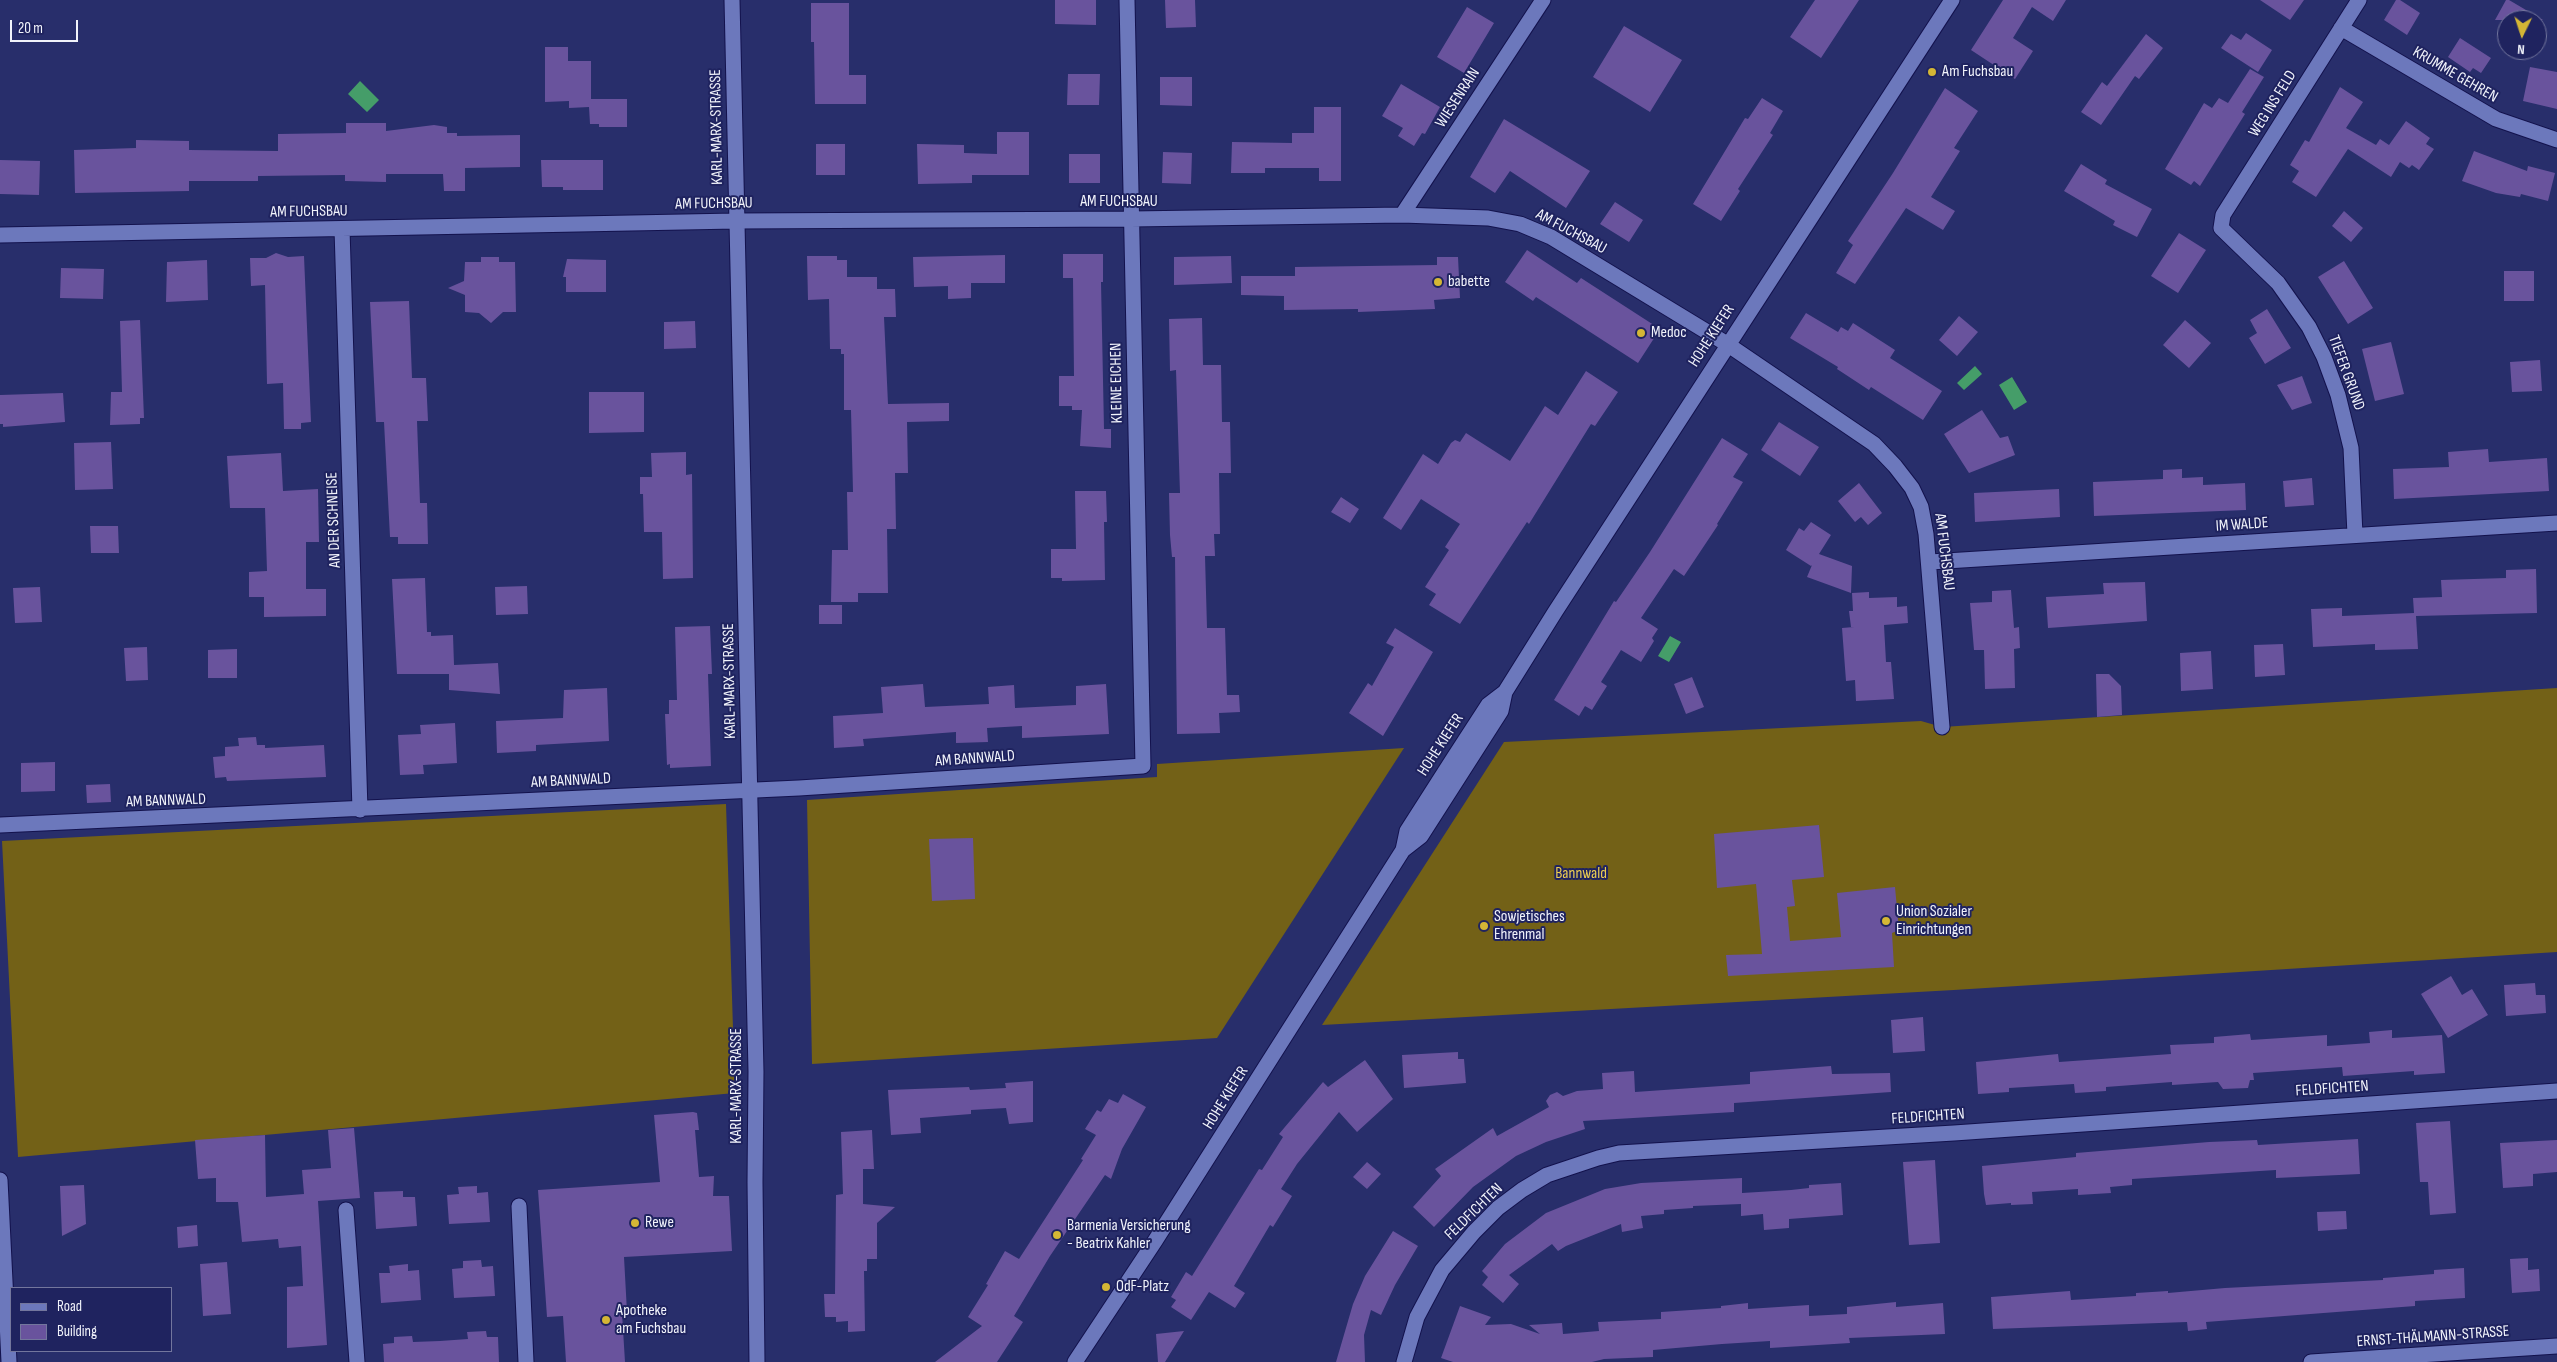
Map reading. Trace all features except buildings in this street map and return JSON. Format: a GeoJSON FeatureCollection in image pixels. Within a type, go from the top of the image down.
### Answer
{"type":"FeatureCollection","features":[{"type":"Feature","properties":{"kind":"street","name":"KARL-MARX-STRASSE"},"geometry":{"type":"LineString","coordinates":[[732,0],[756,1071],[754,1182],[758,1362]]}},
{"type":"Feature","properties":{"kind":"street","name":"KLEINE EICHEN"},"geometry":{"type":"LineString","coordinates":[[1127,0],[1143,766]]}},
{"type":"Feature","properties":{"kind":"street","name":"WIESENRAIN"},"geometry":{"type":"LineString","coordinates":[[1402,215],[1543,0]]}},
{"type":"Feature","properties":{"kind":"street","name":"HOHE KIEFER"},"geometry":{"type":"LineString","coordinates":[[1075,1362],[1166,1225],[1403,850],[1407,831],[1448,766],[1488,705],[1505,692],[1727,344],[1952,0]]}},
{"type":"Feature","properties":{"kind":"street","name":"WEG INS FELD"},"geometry":{"type":"LineString","coordinates":[[2221,228],[2223,215],[2359,0]]}},
{"type":"Feature","properties":{"kind":"street","name":"KRUMME GEHREN"},"geometry":{"type":"LineString","coordinates":[[2341,28],[2496,119],[2557,140]]}},
{"type":"Feature","properties":{"kind":"street","name":"AM FUCHSBAU"},"geometry":{"type":"LineString","coordinates":[[0,235],[736,221],[1131,219],[1402,215],[1488,218],[1520,224],[1551,237],[1727,344],[1874,444],[1895,466],[1912,488],[1921,507],[1930,562],[1942,727]]}},
{"type":"Feature","properties":{"kind":"street","name":"AN DER SCHNEISE"},"geometry":{"type":"LineString","coordinates":[[342,228],[360,810]]}},
{"type":"Feature","properties":{"kind":"street","name":"TIEFER GRUND"},"geometry":{"type":"LineString","coordinates":[[2221,228],[2278,282],[2309,328],[2324,357],[2338,396],[2351,448],[2355,535]]}},
{"type":"Feature","properties":{"kind":"street","name":"IM WALDE"},"geometry":{"type":"LineString","coordinates":[[1930,562],[2557,523]]}},
{"type":"Feature","properties":{"kind":"street","name":"AM BANNWALD"},"geometry":{"type":"LineString","coordinates":[[0,825],[360,810],[799,788],[1143,766]]}},
{"type":"Feature","properties":{"kind":"street","name":"FELDFICHTEN"},"geometry":{"type":"LineString","coordinates":[[1404,1362],[1417,1317],[1442,1270],[1474,1232],[1498,1208],[1522,1190],[1556,1172],[1619,1153],[1964,1132],[2557,1091]]}},
{"type":"Feature","properties":{"kind":"street"},"geometry":{"type":"LineString","coordinates":[[0,1180],[9,1362]]}},
{"type":"Feature","properties":{"kind":"street"},"geometry":{"type":"LineString","coordinates":[[519,1206],[526,1362]]}},
{"type":"Feature","properties":{"kind":"street"},"geometry":{"type":"LineString","coordinates":[[346,1210],[357,1362]]}},
{"type":"Feature","properties":{"kind":"street","name":"ERNST-THÄLMANN-STRASSE"},"geometry":{"type":"LineString","coordinates":[[2311,1362],[2557,1346]]}},
{"type":"Feature","properties":{"kind":"green space","name":"Bannwald"},"geometry":{"type":"Polygon","coordinates":[[[2557,688],[2557,952],[1954,990],[1322,1025],[1504,742],[1921,721],[1942,727],[2557,688]]]}},
{"type":"Feature","properties":{"kind":"green space"},"geometry":{"type":"Polygon","coordinates":[[[1404,748],[1217,1038],[812,1064],[807,800],[1157,777],[1157,764],[1404,748]]]}},
{"type":"Feature","properties":{"kind":"green space"},"geometry":{"type":"Polygon","coordinates":[[[726,804],[735,1093],[18,1157],[2,841],[726,804]]]}},
{"type":"Feature","properties":{"kind":"shaded area"},"geometry":{"type":"Polygon","coordinates":[[[360,81],[379,100],[367,112],[348,94],[360,81]]]}},
{"type":"Feature","properties":{"kind":"shaded area"},"geometry":{"type":"Polygon","coordinates":[[[1975,366],[1982,374],[1964,390],[1957,383],[1975,366]]]}},
{"type":"Feature","properties":{"kind":"shaded area"},"geometry":{"type":"Polygon","coordinates":[[[2012,377],[2027,402],[2014,410],[1999,385],[2012,377]]]}},
{"type":"Feature","properties":{"kind":"shaded area"},"geometry":{"type":"Polygon","coordinates":[[[1670,636],[1681,642],[1669,662],[1658,656],[1670,636]]]}},
{"type":"Feature","properties":{"kind":"place","name":"Am Fuchsbau"},"geometry":{"type":"Point","coordinates":[1932,72]}},
{"type":"Feature","properties":{"kind":"place","name":"babette"},"geometry":{"type":"Point","coordinates":[1438,282]}},
{"type":"Feature","properties":{"kind":"place","name":"Medoc"},"geometry":{"type":"Point","coordinates":[1641,333]}},
{"type":"Feature","properties":{"kind":"place","name":"Union Sozialer Einrichtungen"},"geometry":{"type":"Point","coordinates":[1886,921]}},
{"type":"Feature","properties":{"kind":"place","name":"Sowjetisches Ehrenmal"},"geometry":{"type":"Point","coordinates":[1484,926]}},
{"type":"Feature","properties":{"kind":"place","name":"Rewe"},"geometry":{"type":"Point","coordinates":[635,1223]}},
{"type":"Feature","properties":{"kind":"place","name":"Barmenia Versicherung - Beatrix Kahler"},"geometry":{"type":"Point","coordinates":[1057,1235]}},
{"type":"Feature","properties":{"kind":"place","name":"OdF-Platz"},"geometry":{"type":"Point","coordinates":[1106,1287]}},
{"type":"Feature","properties":{"kind":"place","name":"Apotheke am Fuchsbau"},"geometry":{"type":"Point","coordinates":[606,1320]}}]}
